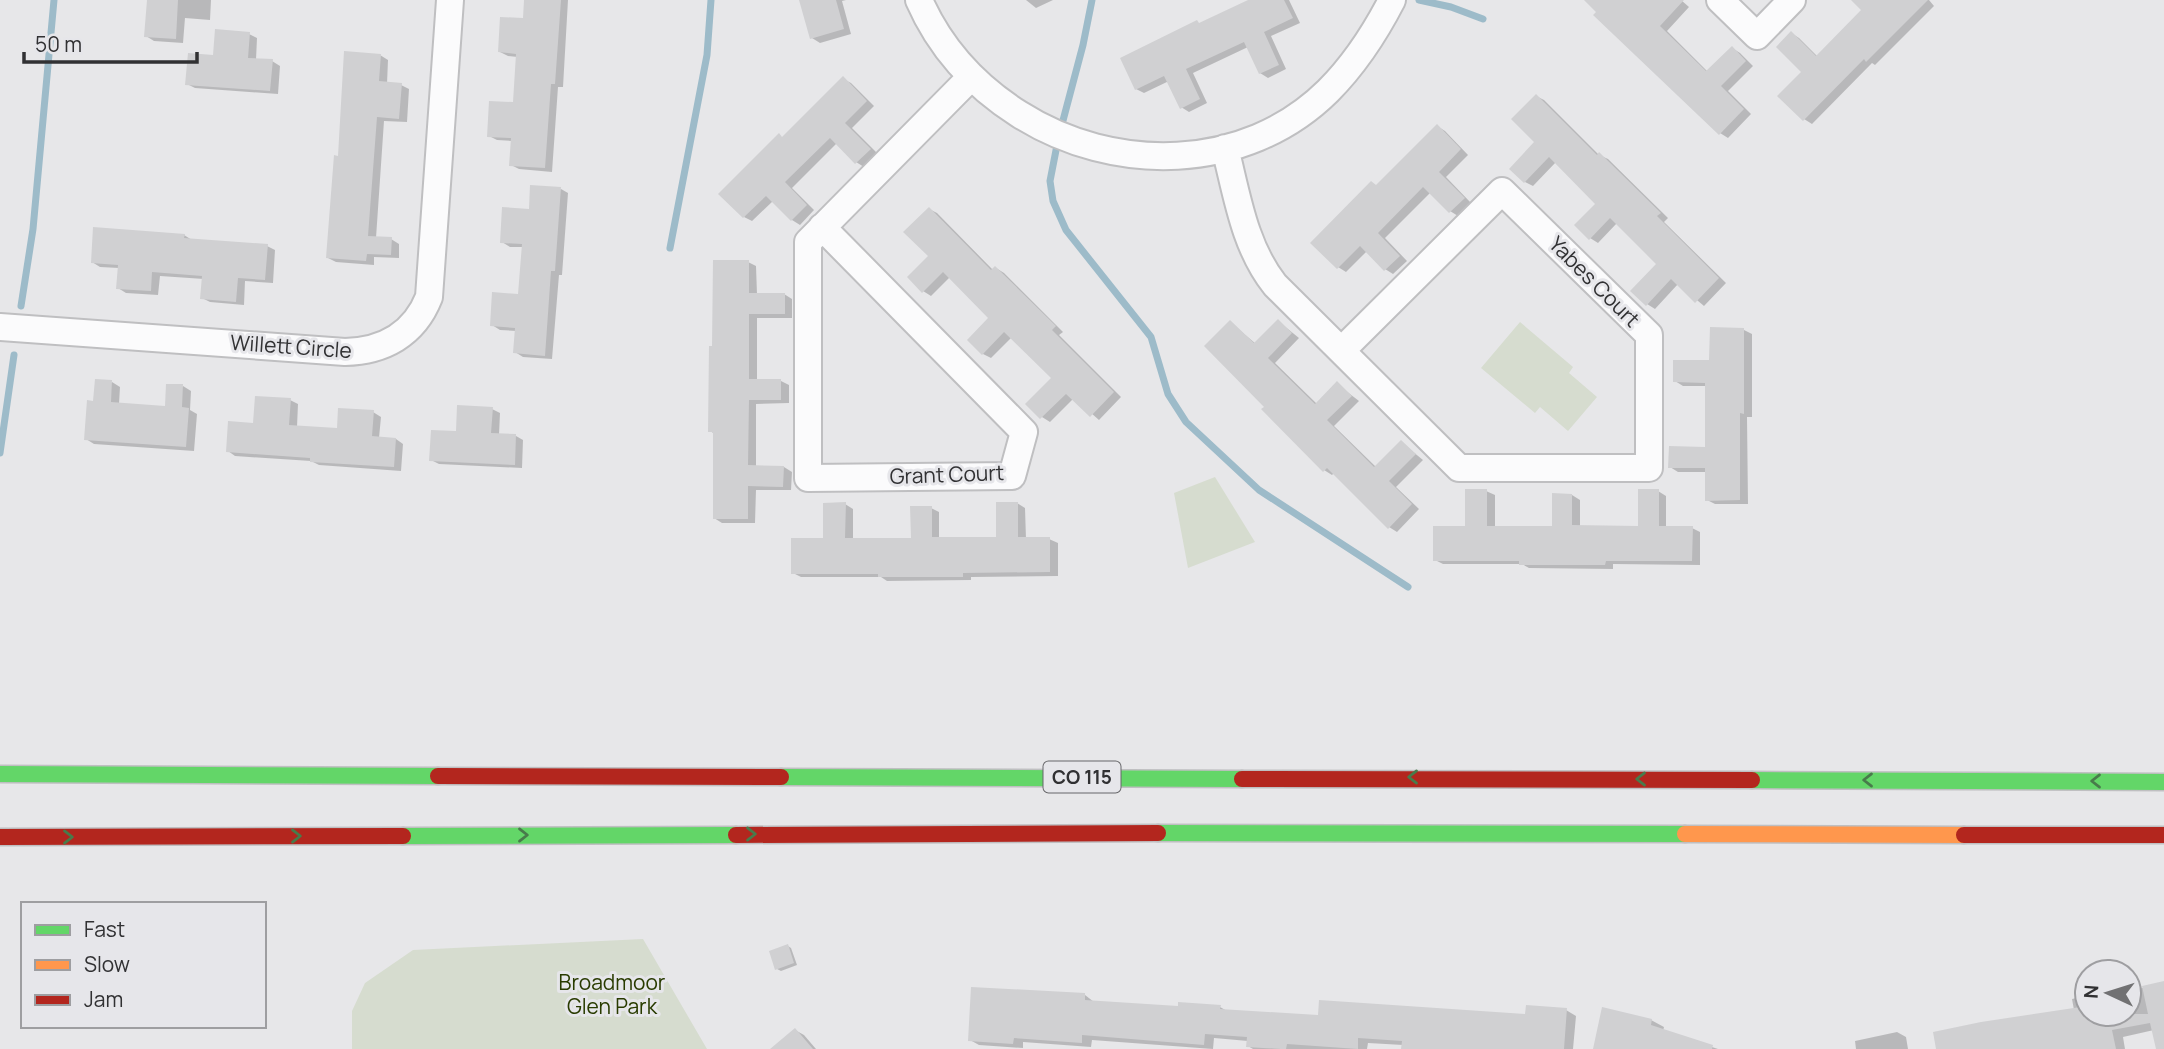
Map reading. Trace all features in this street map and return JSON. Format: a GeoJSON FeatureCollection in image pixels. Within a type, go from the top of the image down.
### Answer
{"type":"FeatureCollection","features":[{"type":"Feature","properties":{"kind":"highway","name":"CO 115"},"geometry":{"type":"LineString","coordinates":[[0,774],[2164,782]]}},
{"type":"Feature","properties":{"kind":"highway"},"geometry":{"type":"LineString","coordinates":[[0,837],[1261,833],[2164,835]]}},
{"type":"Feature","properties":{"kind":"street","name":"Willett Circle"},"geometry":{"type":"LineString","coordinates":[[0,327],[345,352],[363,352],[394,341],[418,320],[429,297],[450,0]]}},
{"type":"Feature","properties":{"kind":"street"},"geometry":{"type":"LineString","coordinates":[[919,0],[934,31],[971,77],[1009,108],[1042,128],[1096,149],[1126,155],[1158,156],[1206,153],[1225,148],[1273,130],[1293,118],[1327,92],[1359,54],[1392,0]]}},
{"type":"Feature","properties":{"kind":"street"},"geometry":{"type":"LineString","coordinates":[[1720,0],[1757,36],[1792,0]]}},
{"type":"Feature","properties":{"kind":"street","name":"Grant Court"},"geometry":{"type":"LineString","coordinates":[[822,227],[1024,432],[1012,476],[808,478],[808,242],[822,227],[971,77]]}},
{"type":"Feature","properties":{"kind":"street","name":"Yabes Court"},"geometry":{"type":"LineString","coordinates":[[1225,148],[1250,242],[1262,269],[1275,285],[1459,468],[1648,468],[1649,335],[1502,191],[1342,350]]}},
{"type":"Feature","properties":{"kind":"green space"},"geometry":{"type":"Polygon","coordinates":[[[1520,322],[1573,367],[1569,373],[1597,397],[1568,431],[1540,407],[1535,413],[1481,368],[1520,322]]]}},
{"type":"Feature","properties":{"kind":"green space"},"geometry":{"type":"Polygon","coordinates":[[[1215,477],[1255,542],[1188,568],[1174,493],[1215,477]]]}},
{"type":"Feature","properties":{"kind":"green space","name":"Broadmoor Glen Park"},"geometry":{"type":"Polygon","coordinates":[[[643,939],[707,1049],[352,1049],[352,1011],[365,983],[413,950],[643,939]]]}},
{"type":"Feature","properties":{"kind":"building"},"geometry":{"type":"Polygon","coordinates":[[[147,0],[178,0],[176,39],[144,37],[147,0]]]}},
{"type":"Feature","properties":{"kind":"building"},"geometry":{"type":"Polygon","coordinates":[[[524,0],[561,0],[545,168],[509,166],[511,138],[487,137],[489,101],[513,102],[516,54],[498,52],[500,17],[523,18],[524,0]]]}},
{"type":"Feature","properties":{"kind":"building"},"geometry":{"type":"Polygon","coordinates":[[[799,0],[836,0],[844,29],[810,39],[799,0]]]}},
{"type":"Feature","properties":{"kind":"building"},"geometry":{"type":"Polygon","coordinates":[[[1248,0],[1284,0],[1293,18],[1264,32],[1279,65],[1259,74],[1244,42],[1186,69],[1200,99],[1180,109],[1164,76],[1135,90],[1120,58],[1197,20],[1199,23],[1248,0]]]}},
{"type":"Feature","properties":{"kind":"building"},"geometry":{"type":"Polygon","coordinates":[[[1584,0],[1684,0],[1660,26],[1706,71],[1732,46],[1746,61],[1721,86],[1744,109],[1719,135],[1593,15],[1596,12],[1584,0]]]}},
{"type":"Feature","properties":{"kind":"building"},"geometry":{"type":"Polygon","coordinates":[[[1851,0],[1928,0],[1866,62],[1864,59],[1803,121],[1777,96],[1801,72],[1776,47],[1791,31],[1816,56],[1861,10],[1851,0]]]}},
{"type":"Feature","properties":{"kind":"building"},"geometry":{"type":"Polygon","coordinates":[[[215,29],[250,32],[248,58],[273,59],[270,91],[185,85],[188,53],[213,55],[215,29]]]}},
{"type":"Feature","properties":{"kind":"building"},"geometry":{"type":"Polygon","coordinates":[[[344,51],[381,54],[379,81],[402,83],[399,119],[377,117],[368,236],[392,237],[391,255],[367,254],[366,261],[326,258],[334,155],[338,156],[344,51]]]}},
{"type":"Feature","properties":{"kind":"building"},"geometry":{"type":"Polygon","coordinates":[[[843,76],[867,101],[845,123],[871,149],[855,164],[830,138],[785,182],[807,205],[791,221],[766,196],[743,218],[718,194],[779,133],[782,137],[843,76]]]}},
{"type":"Feature","properties":{"kind":"building"},"geometry":{"type":"Polygon","coordinates":[[[1536,94],[1597,155],[1599,152],[1661,213],[1657,216],[1719,278],[1695,303],[1671,279],[1646,306],[1630,291],[1656,264],[1610,218],[1589,240],[1574,225],[1595,204],[1549,157],[1524,183],[1509,169],[1534,142],[1511,119],[1536,94]]]}},
{"type":"Feature","properties":{"kind":"building"},"geometry":{"type":"Polygon","coordinates":[[[1437,124],[1461,149],[1439,172],[1465,198],[1449,213],[1423,187],[1378,233],[1400,256],[1384,271],[1360,246],[1337,269],[1310,243],[1371,181],[1376,185],[1437,124]]]}},
{"type":"Feature","properties":{"kind":"building"},"geometry":{"type":"Polygon","coordinates":[[[530,185],[561,187],[545,356],[513,353],[515,328],[490,326],[492,292],[518,294],[522,244],[500,243],[502,207],[529,209],[530,185]]]}},
{"type":"Feature","properties":{"kind":"building"},"geometry":{"type":"Polygon","coordinates":[[[929,207],[991,270],[995,266],[1056,326],[1052,330],[1114,392],[1090,417],[1066,394],[1040,419],[1025,404],[1051,378],[1004,332],[982,355],[967,340],[988,318],[943,272],[922,293],[907,277],[928,256],[903,232],[929,207]]]}},
{"type":"Feature","properties":{"kind":"building"},"geometry":{"type":"Polygon","coordinates":[[[93,227],[185,234],[184,238],[268,244],[265,280],[238,278],[236,302],[200,299],[202,276],[152,272],[151,291],[116,289],[118,265],[91,263],[93,227]]]}},
{"type":"Feature","properties":{"kind":"building"},"geometry":{"type":"Polygon","coordinates":[[[713,260],[749,260],[749,293],[785,293],[785,314],[749,314],[749,379],[781,379],[781,400],[749,400],[748,465],[784,466],[783,487],[748,486],[748,519],[713,519],[713,432],[708,432],[713,260]]]}},
{"type":"Feature","properties":{"kind":"building"},"geometry":{"type":"Polygon","coordinates":[[[1278,319],[1292,333],[1268,358],[1315,404],[1337,381],[1352,396],[1327,420],[1374,467],[1401,440],[1416,454],[1389,481],[1412,504],[1388,529],[1327,468],[1323,472],[1204,346],[1230,320],[1254,343],[1278,319]]]}},
{"type":"Feature","properties":{"kind":"building"},"geometry":{"type":"Polygon","coordinates":[[[1710,327],[1744,328],[1740,500],[1705,501],[1705,468],[1668,468],[1669,446],[1705,447],[1705,383],[1673,382],[1673,360],[1709,360],[1710,327]]]}},
{"type":"Feature","properties":{"kind":"building"},"geometry":{"type":"Polygon","coordinates":[[[95,379],[112,380],[111,402],[165,406],[166,384],[183,384],[182,407],[189,408],[186,447],[84,440],[87,400],[93,401],[95,379]]]}},
{"type":"Feature","properties":{"kind":"building"},"geometry":{"type":"Polygon","coordinates":[[[255,396],[291,398],[289,425],[337,428],[338,408],[374,410],[372,436],[396,438],[394,467],[310,462],[310,458],[226,452],[228,421],[253,423],[255,396]]]}},
{"type":"Feature","properties":{"kind":"building"},"geometry":{"type":"Polygon","coordinates":[[[457,405],[493,407],[491,433],[516,434],[515,465],[429,461],[431,430],[456,431],[457,405]]]}},
{"type":"Feature","properties":{"kind":"building"},"geometry":{"type":"Polygon","coordinates":[[[1465,489],[1487,489],[1487,526],[1552,526],[1552,493],[1572,494],[1572,525],[1638,526],[1638,489],[1659,489],[1659,526],[1693,526],[1692,561],[1519,565],[1519,561],[1433,561],[1433,526],[1465,526],[1465,489]]]}},
{"type":"Feature","properties":{"kind":"building"},"geometry":{"type":"Polygon","coordinates":[[[846,502],[845,538],[911,538],[910,506],[932,506],[932,537],[996,537],[996,502],[1018,502],[1018,537],[1050,537],[1050,572],[963,573],[963,577],[791,574],[791,538],[823,538],[823,503],[846,502]]]}},
{"type":"Feature","properties":{"kind":"building"},"geometry":{"type":"Polygon","coordinates":[[[788,944],[794,963],[775,970],[769,951],[788,944]]]}},
{"type":"Feature","properties":{"kind":"building"},"geometry":{"type":"Polygon","coordinates":[[[2164,981],[2164,1049],[2156,1049],[2150,1023],[2143,1024],[2143,1014],[2148,1014],[2143,986],[2164,981]]]}},
{"type":"Feature","properties":{"kind":"building"},"geometry":{"type":"Polygon","coordinates":[[[971,987],[1085,993],[1085,1000],[1178,1006],[1178,1002],[1221,1005],[1220,1009],[1318,1015],[1319,1000],[1525,1014],[1526,1005],[1567,1008],[1564,1049],[1401,1049],[1402,1041],[1358,1038],[1358,1049],[1287,1044],[1286,1049],[1281,1049],[1246,1047],[1247,1037],[1205,1034],[1204,1045],[1082,1035],[1082,1043],[1014,1038],[1013,1044],[968,1041],[971,987]]]}},
{"type":"Feature","properties":{"kind":"building"},"geometry":{"type":"Polygon","coordinates":[[[1602,1007],[1652,1019],[1651,1025],[1713,1045],[1712,1049],[1593,1049],[1602,1007]]]}},
{"type":"Feature","properties":{"kind":"building"},"geometry":{"type":"Polygon","coordinates":[[[2073,1008],[2073,1028],[2123,1028],[2112,1030],[2116,1049],[1936,1049],[1933,1032],[2073,1008]]]}},
{"type":"Feature","properties":{"kind":"building"},"geometry":{"type":"Polygon","coordinates":[[[795,1028],[813,1049],[770,1049],[795,1028]]]}},
{"type":"Feature","properties":{"kind":"waterway"},"geometry":{"type":"LineString","coordinates":[[21,306],[33,229],[54,0]]}},
{"type":"Feature","properties":{"kind":"waterway"},"geometry":{"type":"LineString","coordinates":[[670,248],[707,55],[711,0]]}},
{"type":"Feature","properties":{"kind":"waterway"},"geometry":{"type":"LineString","coordinates":[[1061,128],[1092,0]]}},
{"type":"Feature","properties":{"kind":"waterway"},"geometry":{"type":"LineString","coordinates":[[1419,0],[1451,7],[1483,19]]}},
{"type":"Feature","properties":{"kind":"waterway"},"geometry":{"type":"LineString","coordinates":[[1058,140],[1050,181],[1053,201],[1066,230],[1151,337],[1168,394],[1186,422],[1259,490],[1408,587]]}},
{"type":"Feature","properties":{"kind":"waterway"},"geometry":{"type":"LineString","coordinates":[[0,453],[14,355]]}},
{"type":"Feature","properties":{"kind":"traffic: fast"},"geometry":{"type":"LineString","coordinates":[[0,774],[438,776]]}},
{"type":"Feature","properties":{"kind":"traffic: fast"},"geometry":{"type":"LineString","coordinates":[[781,777],[1242,779]]}},
{"type":"Feature","properties":{"kind":"traffic: fast"},"geometry":{"type":"LineString","coordinates":[[1752,780],[2164,782]]}},
{"type":"Feature","properties":{"kind":"traffic: fast"},"geometry":{"type":"LineString","coordinates":[[1158,833],[1685,834]]}},
{"type":"Feature","properties":{"kind":"traffic: fast"},"geometry":{"type":"LineString","coordinates":[[403,836],[736,835]]}},
{"type":"Feature","properties":{"kind":"traffic: slow"},"geometry":{"type":"LineString","coordinates":[[1685,834],[1964,835]]}},
{"type":"Feature","properties":{"kind":"traffic: jam"},"geometry":{"type":"LineString","coordinates":[[438,776],[781,777]]}},
{"type":"Feature","properties":{"kind":"traffic: jam"},"geometry":{"type":"LineString","coordinates":[[1242,779],[1752,780]]}},
{"type":"Feature","properties":{"kind":"traffic: jam"},"geometry":{"type":"LineString","coordinates":[[736,835],[1158,833]]}},
{"type":"Feature","properties":{"kind":"traffic: jam"},"geometry":{"type":"LineString","coordinates":[[1964,835],[2164,835]]}},
{"type":"Feature","properties":{"kind":"traffic: jam"},"geometry":{"type":"LineString","coordinates":[[0,837],[403,836]]}}]}
